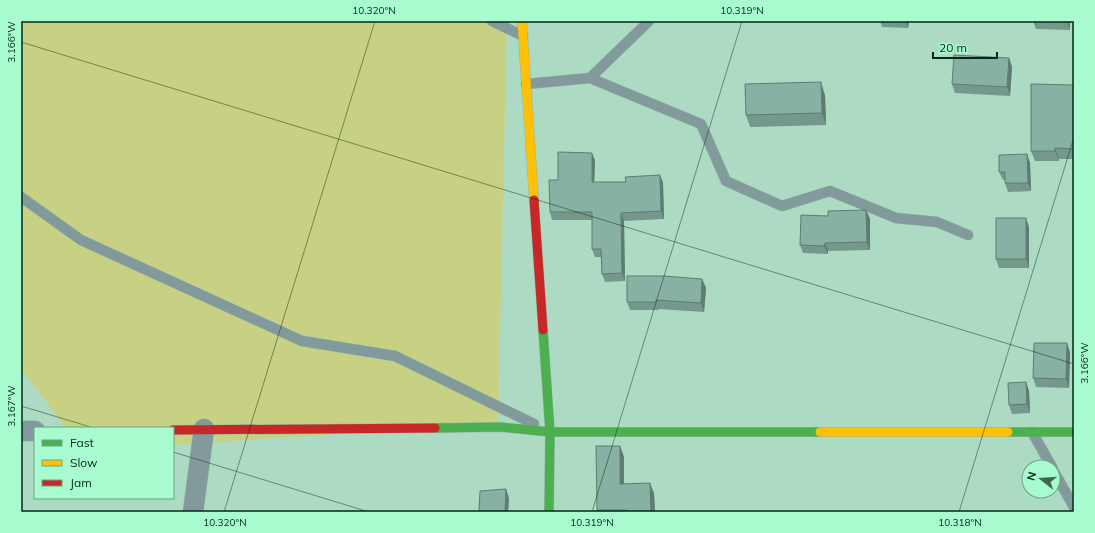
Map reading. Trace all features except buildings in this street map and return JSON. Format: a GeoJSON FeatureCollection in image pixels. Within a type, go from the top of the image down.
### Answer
{"type":"FeatureCollection","features":[{"type":"Feature","properties":{"kind":"street"},"geometry":{"type":"LineString","coordinates":[[522,21],[550,432],[549,512]]}},
{"type":"Feature","properties":{"kind":"street"},"geometry":{"type":"LineString","coordinates":[[174,430],[501,427],[550,432],[1074,432]]}},
{"type":"Feature","properties":{"kind":"street"},"geometry":{"type":"LineString","coordinates":[[193,512],[204,429]]}},
{"type":"Feature","properties":{"kind":"street"},"geometry":{"type":"LineString","coordinates":[[21,431],[34,431]]}},
{"type":"Feature","properties":{"kind":"lane"},"geometry":{"type":"LineString","coordinates":[[492,21],[523,36]]}},
{"type":"Feature","properties":{"kind":"lane"},"geometry":{"type":"LineString","coordinates":[[590,78],[649,21]]}},
{"type":"Feature","properties":{"kind":"lane"},"geometry":{"type":"LineString","coordinates":[[526,84],[590,78],[701,124],[726,181],[782,206],[830,191],[896,218],[937,222],[968,235]]}},
{"type":"Feature","properties":{"kind":"lane"},"geometry":{"type":"LineString","coordinates":[[21,197],[81,240],[302,341],[394,356],[550,432]]}},
{"type":"Feature","properties":{"kind":"lane"},"geometry":{"type":"LineString","coordinates":[[1032,432],[1047,459]]}},
{"type":"Feature","properties":{"kind":"lane"},"geometry":{"type":"LineString","coordinates":[[1061,484],[1074,508]]}},
{"type":"Feature","properties":{"kind":"green space"},"geometry":{"type":"Polygon","coordinates":[[[21,21],[507,21],[498,423],[174,445],[174,427],[65,427],[21,369],[21,21]]]}},
{"type":"Feature","properties":{"kind":"traffic: fast"},"geometry":{"type":"LineString","coordinates":[[543,330],[550,432],[549,512]]}},
{"type":"Feature","properties":{"kind":"traffic: fast"},"geometry":{"type":"LineString","coordinates":[[435,428],[501,427],[550,432],[820,432]]}},
{"type":"Feature","properties":{"kind":"traffic: fast"},"geometry":{"type":"LineString","coordinates":[[1008,432],[1074,432]]}},
{"type":"Feature","properties":{"kind":"traffic: slow"},"geometry":{"type":"LineString","coordinates":[[522,21],[534,200]]}},
{"type":"Feature","properties":{"kind":"traffic: slow"},"geometry":{"type":"LineString","coordinates":[[820,432],[1008,432]]}},
{"type":"Feature","properties":{"kind":"traffic: jam"},"geometry":{"type":"LineString","coordinates":[[534,200],[543,330]]}},
{"type":"Feature","properties":{"kind":"traffic: jam"},"geometry":{"type":"LineString","coordinates":[[174,430],[435,428]]}}]}
